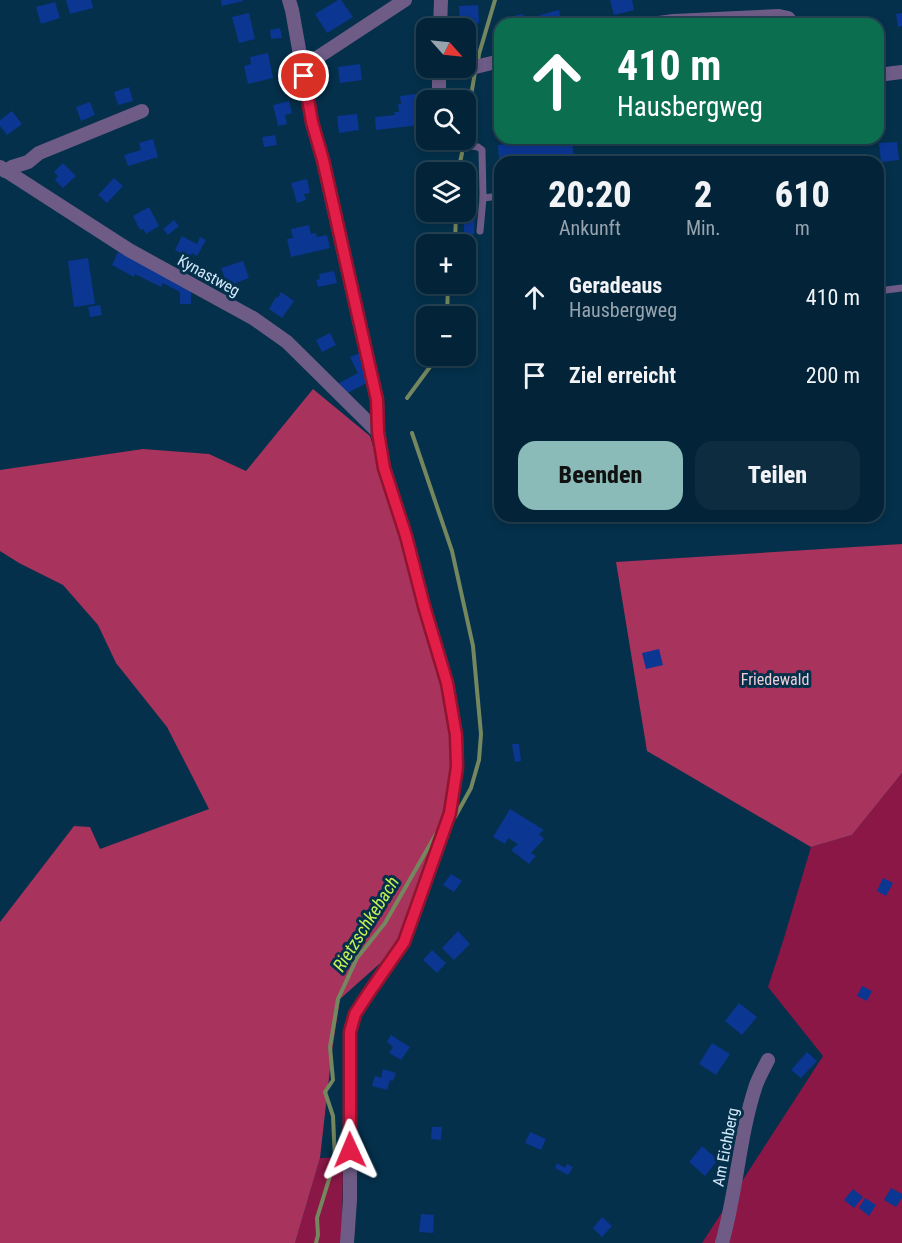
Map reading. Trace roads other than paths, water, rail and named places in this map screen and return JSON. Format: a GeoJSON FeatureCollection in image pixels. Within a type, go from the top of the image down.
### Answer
{"type":"FeatureCollection","features":[{"type":"Feature","properties":{"kind":"street"},"geometry":{"type":"LineString","coordinates":[[288,0],[292,10],[312,122],[323,160],[377,400],[378,432],[384,468],[406,536],[447,683],[456,735],[457,767],[450,813],[404,942],[355,1014],[350,1032],[350,1190],[347,1243]]}},
{"type":"Feature","properties":{"kind":"street"},"geometry":{"type":"LineString","coordinates":[[302,64],[309,63],[405,0]]}},
{"type":"Feature","properties":{"kind":"street"},"geometry":{"type":"LineString","coordinates":[[440,18],[441,0]]}},
{"type":"Feature","properties":{"kind":"street"},"geometry":{"type":"LineString","coordinates":[[737,18],[779,16],[788,18]]}},
{"type":"Feature","properties":{"kind":"street"},"geometry":{"type":"LineString","coordinates":[[476,67],[494,62]]}},
{"type":"Feature","properties":{"kind":"street"},"geometry":{"type":"LineString","coordinates":[[884,74],[902,72]]}},
{"type":"Feature","properties":{"kind":"street","name":"Kynastweg"},"geometry":{"type":"LineString","coordinates":[[3,169],[28,162],[39,153],[142,111]]}},
{"type":"Feature","properties":{"kind":"street","name":"Kynastweg"},"geometry":{"type":"LineString","coordinates":[[3,169],[129,250],[254,318],[287,342],[378,432]]}},
{"type":"Feature","properties":{"kind":"street","name":"Am Eichberg"},"geometry":{"type":"LineString","coordinates":[[722,1243],[728,1224],[748,1114],[757,1083],[768,1060]]}},
{"type":"Feature","properties":{"kind":"lane"},"geometry":{"type":"LineString","coordinates":[[476,146],[482,150],[483,198],[480,231]]}},
{"type":"Feature","properties":{"kind":"lane"},"geometry":{"type":"LineString","coordinates":[[483,198],[494,197]]}},
{"type":"Feature","properties":{"kind":"lane"},"geometry":{"type":"LineString","coordinates":[[884,290],[902,288]]}},
{"type":"Feature","properties":{"kind":"waterway","name":"Rietzschkebach"},"geometry":{"type":"LineString","coordinates":[[478,62],[495,0]]}},
{"type":"Feature","properties":{"kind":"waterway","name":"Rietzschkebach"},"geometry":{"type":"LineString","coordinates":[[472,90],[474,78]]}},
{"type":"Feature","properties":{"kind":"waterway","name":"Rietzschkebach"},"geometry":{"type":"LineString","coordinates":[[460,162],[462,153]]}},
{"type":"Feature","properties":{"kind":"waterway","name":"Rietzschkebach"},"geometry":{"type":"LineString","coordinates":[[455,234],[456,222]]}},
{"type":"Feature","properties":{"kind":"waterway","name":"Rietzschkebach"},"geometry":{"type":"LineString","coordinates":[[447,306],[448,294]]}},
{"type":"Feature","properties":{"kind":"waterway","name":"Rietzschkebach"},"geometry":{"type":"LineString","coordinates":[[407,398],[431,366]]}},
{"type":"Feature","properties":{"kind":"waterway","name":"Rietzschkebach"},"geometry":{"type":"LineString","coordinates":[[412,433],[452,551],[473,646],[481,734],[479,760],[471,788],[455,817]]}},
{"type":"Feature","properties":{"kind":"waterway","name":"Rietzschkebach"},"geometry":{"type":"LineString","coordinates":[[316,1243],[317,1218],[335,1160],[333,1116],[325,1092],[333,1080],[330,1047],[338,999],[357,958],[385,923],[436,834]]}},
{"type":"Feature","properties":{"kind":"park label","name":"Friedewald"},"geometry":{"type":"Point","coordinates":[775,679]}}]}
